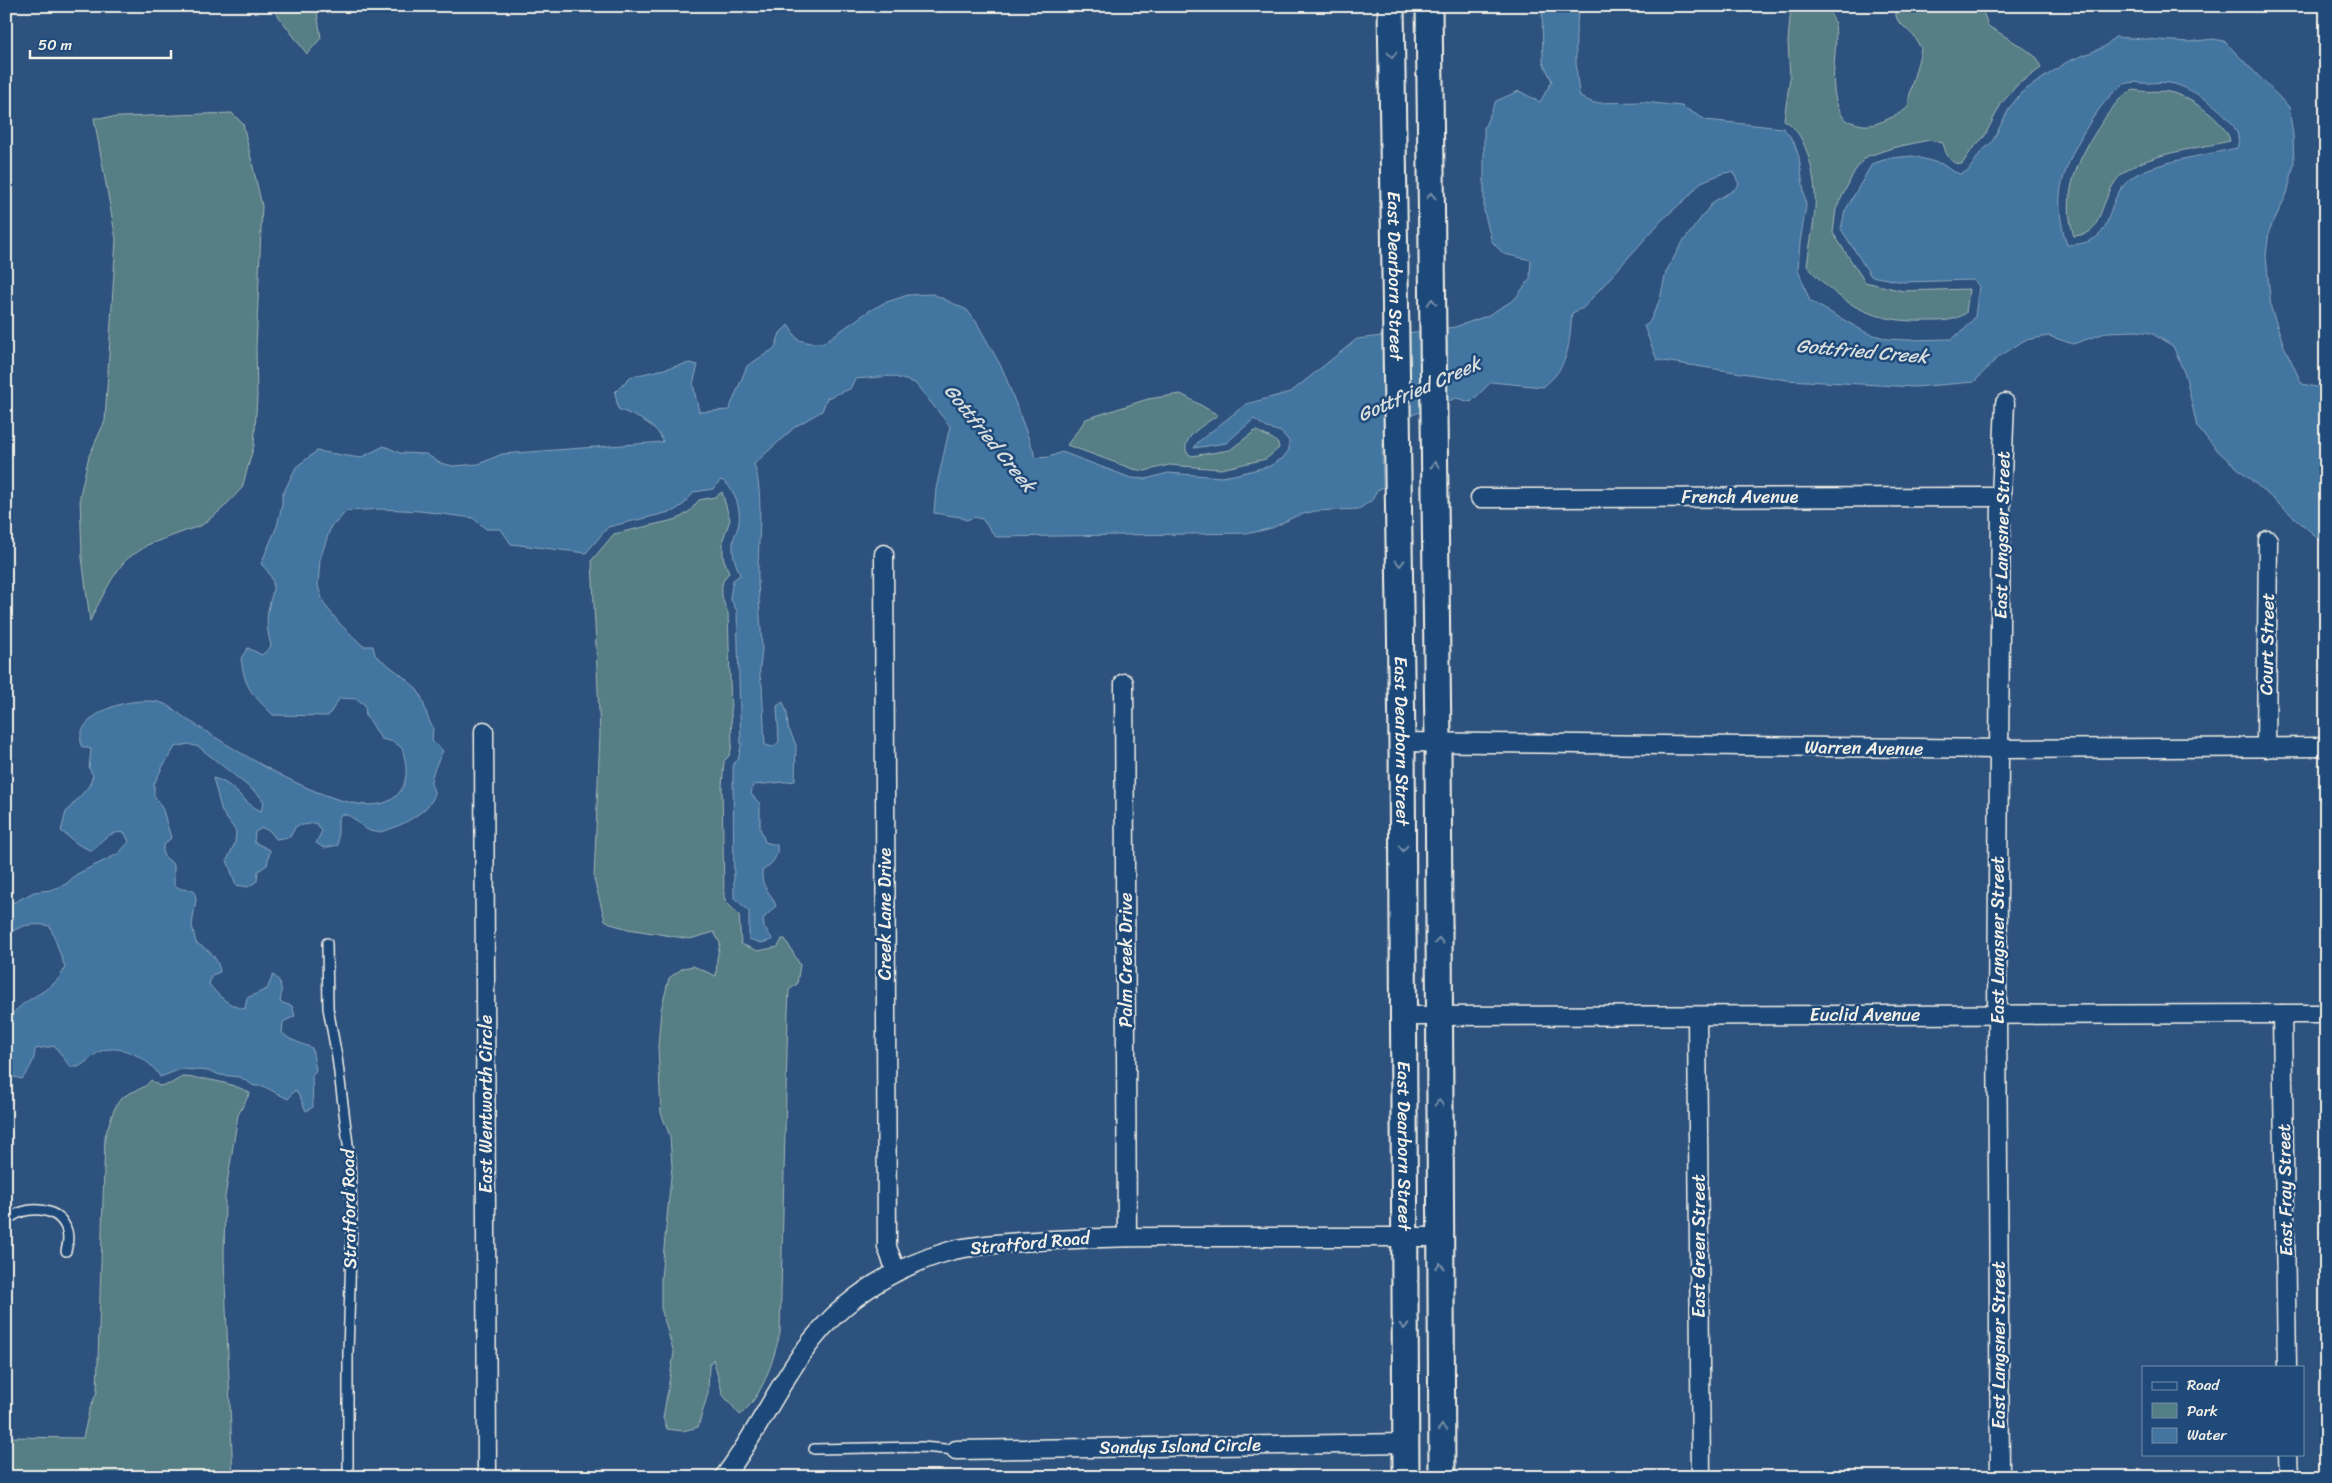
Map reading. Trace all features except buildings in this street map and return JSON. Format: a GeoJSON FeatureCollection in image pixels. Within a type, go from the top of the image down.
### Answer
{"type":"FeatureCollection","features":[{"type":"Feature","properties":{"kind":"main road","name":"East Dearborn Street"},"geometry":{"type":"LineString","coordinates":[[1391,6],[1402,742],[1403,1237],[1406,1477]]}},
{"type":"Feature","properties":{"kind":"main road","name":"East Dearborn Street"},"geometry":{"type":"LineString","coordinates":[[1429,6],[1436,513],[1442,1477]]}},
{"type":"Feature","properties":{"kind":"street","name":"East Langsner Street"},"geometry":{"type":"LineString","coordinates":[[2000,1477],[1997,1015],[2001,497],[2005,403]]}},
{"type":"Feature","properties":{"kind":"street","name":"French Avenue"},"geometry":{"type":"LineString","coordinates":[[1480,498],[2001,497]]}},
{"type":"Feature","properties":{"kind":"street","name":"Court Street"},"geometry":{"type":"LineString","coordinates":[[2266,748],[2268,540]]}},
{"type":"Feature","properties":{"kind":"street","name":"Creek Lane Drive"},"geometry":{"type":"LineString","coordinates":[[884,554],[887,1247],[896,1271]]}},
{"type":"Feature","properties":{"kind":"street","name":"Palm Creek Drive"},"geometry":{"type":"LineString","coordinates":[[1124,683],[1127,1236]]}},
{"type":"Feature","properties":{"kind":"street","name":"East Wentworth Circle"},"geometry":{"type":"LineString","coordinates":[[484,731],[488,1477]]}},
{"type":"Feature","properties":{"kind":"street","name":"Warren Avenue"},"geometry":{"type":"LineString","coordinates":[[1402,742],[1999,749],[2326,747]]}},
{"type":"Feature","properties":{"kind":"street","name":"East Fray Street"},"geometry":{"type":"LineString","coordinates":[[2282,1014],[2287,1366]]}},
{"type":"Feature","properties":{"kind":"street","name":"Euclid Avenue"},"geometry":{"type":"LineString","coordinates":[[1403,1016],[2326,1014]]}},
{"type":"Feature","properties":{"kind":"street","name":"East Green Street"},"geometry":{"type":"LineString","coordinates":[[1697,1016],[1701,1477]]}},
{"type":"Feature","properties":{"kind":"street","name":"Stratford Road"},"geometry":{"type":"LineString","coordinates":[[724,1477],[792,1365],[819,1330],[874,1283],[896,1271],[950,1251],[978,1246],[1069,1238],[1127,1236],[1440,1237]]}},
{"type":"Feature","properties":{"kind":"street","name":"Sandys Island Circle"},"geometry":{"type":"LineString","coordinates":[[956,1450],[1405,1443]]}},
{"type":"Feature","properties":{"kind":"street"},"geometry":{"type":"LineString","coordinates":[[2288,1456],[2289,1477]]}},
{"type":"Feature","properties":{"kind":"lane","name":"Stratford Road"},"geometry":{"type":"LineString","coordinates":[[327,943],[328,1008],[337,1057],[350,1178],[352,1216],[348,1354],[348,1477]]}},
{"type":"Feature","properties":{"kind":"lane"},"geometry":{"type":"LineString","coordinates":[[6,1221],[16,1213],[24,1211],[38,1210],[55,1214],[66,1225],[69,1232],[66,1251]]}},
{"type":"Feature","properties":{"kind":"lane"},"geometry":{"type":"LineString","coordinates":[[814,1450],[922,1447],[956,1450]]}},
{"type":"Feature","properties":{"kind":"green space"},"geometry":{"type":"Polygon","coordinates":[[[271,6],[316,6],[321,38],[307,54],[271,6]]]}},
{"type":"Feature","properties":{"kind":"green space"},"geometry":{"type":"Polygon","coordinates":[[[1791,6],[1828,6],[1835,24],[1836,37],[1835,97],[1845,120],[1860,124],[1878,123],[1908,107],[1921,49],[1915,37],[1898,21],[1892,6],[1981,6],[1988,26],[2037,58],[2041,68],[2017,85],[2001,104],[1984,137],[1973,148],[1962,164],[1952,161],[1947,155],[1943,143],[1929,140],[1892,148],[1868,156],[1854,172],[1836,209],[1833,233],[1865,282],[1903,291],[1969,289],[1966,313],[1962,316],[1939,321],[1909,321],[1876,315],[1847,302],[1820,280],[1807,266],[1815,208],[1812,172],[1805,147],[1799,135],[1784,120],[1790,78],[1788,42],[1791,6]]]}},
{"type":"Feature","properties":{"kind":"green space"},"geometry":{"type":"Polygon","coordinates":[[[2135,90],[2169,92],[2196,104],[2206,110],[2222,125],[2230,141],[2162,155],[2126,171],[2113,185],[2093,228],[2086,234],[2074,236],[2069,203],[2071,187],[2082,157],[2113,107],[2123,97],[2135,90]]]}},
{"type":"Feature","properties":{"kind":"green space"},"geometry":{"type":"Polygon","coordinates":[[[232,113],[243,124],[262,206],[254,445],[242,488],[222,509],[202,525],[147,545],[127,559],[112,579],[90,621],[82,557],[80,495],[89,456],[105,421],[116,239],[94,118],[232,113]]]}},
{"type":"Feature","properties":{"kind":"green space"},"geometry":{"type":"Polygon","coordinates":[[[1181,394],[1218,415],[1196,431],[1187,441],[1187,453],[1192,456],[1230,450],[1256,430],[1273,439],[1279,448],[1266,459],[1221,469],[1169,465],[1145,471],[1133,469],[1067,445],[1086,419],[1148,399],[1181,394]]]}},
{"type":"Feature","properties":{"kind":"green space"},"geometry":{"type":"Polygon","coordinates":[[[722,492],[730,520],[723,539],[723,557],[729,573],[723,582],[722,592],[728,613],[732,746],[729,756],[724,761],[722,787],[724,897],[727,903],[739,915],[741,944],[758,951],[778,947],[782,939],[785,939],[800,965],[797,984],[789,990],[780,1333],[774,1355],[761,1388],[740,1415],[723,1395],[713,1359],[709,1365],[708,1393],[698,1427],[683,1431],[667,1429],[663,1418],[674,1353],[661,1308],[661,1278],[672,1167],[670,1136],[661,1113],[658,1046],[661,1010],[669,978],[683,968],[693,966],[716,976],[720,943],[714,932],[690,939],[628,929],[605,920],[594,879],[600,734],[592,560],[614,534],[678,519],[690,511],[699,500],[715,497],[722,492]]]}},
{"type":"Feature","properties":{"kind":"green space"},"geometry":{"type":"Polygon","coordinates":[[[182,1077],[217,1081],[250,1093],[238,1115],[225,1197],[224,1258],[233,1477],[6,1477],[6,1437],[83,1438],[89,1411],[97,1392],[105,1136],[118,1102],[125,1096],[145,1086],[151,1080],[159,1086],[170,1084],[182,1077]]]}},
{"type":"Feature","properties":{"kind":"water","name":"Gottfried Creek"},"geometry":{"type":"Polygon","coordinates":[[[1542,6],[1582,6],[1577,23],[1576,36],[1576,64],[1580,97],[1594,103],[1644,102],[1681,106],[1706,120],[1783,128],[1793,140],[1799,157],[1806,206],[1798,270],[1810,301],[1867,333],[1888,339],[1951,339],[1965,329],[1975,317],[1979,286],[1973,280],[1903,282],[1871,276],[1841,229],[1845,211],[1872,164],[1890,158],[1913,156],[1942,164],[1960,174],[1968,171],[1981,152],[1992,142],[2010,107],[2022,92],[2067,62],[2104,47],[2115,37],[2189,42],[2213,39],[2224,41],[2289,107],[2293,135],[2294,164],[2287,194],[2269,231],[2266,256],[2271,308],[2284,346],[2302,384],[2326,389],[2326,545],[2219,452],[2197,427],[2186,377],[2173,346],[2151,333],[2137,331],[2108,332],[2073,344],[2049,336],[2025,340],[1997,358],[1974,382],[1915,387],[1787,380],[1657,360],[1644,326],[1650,321],[1660,299],[1666,272],[1680,246],[1713,202],[1734,190],[1739,184],[1733,172],[1724,173],[1701,182],[1689,196],[1662,220],[1583,308],[1572,313],[1569,344],[1563,363],[1559,371],[1543,387],[1491,382],[1471,402],[1456,398],[1394,422],[1385,432],[1382,451],[1383,487],[1377,491],[1372,500],[1359,509],[1315,511],[1296,516],[1272,528],[1251,533],[996,537],[982,519],[975,517],[966,520],[960,517],[934,513],[936,489],[950,426],[915,383],[892,376],[855,379],[850,389],[827,398],[822,411],[796,426],[754,464],[760,506],[758,582],[762,647],[760,675],[765,745],[773,747],[779,742],[777,706],[783,702],[787,713],[788,727],[796,745],[795,781],[753,785],[751,794],[760,804],[760,828],[765,842],[777,845],[777,853],[774,860],[762,871],[763,882],[776,906],[763,919],[764,927],[773,940],[761,943],[749,939],[749,911],[734,898],[733,764],[738,760],[741,746],[737,611],[730,598],[733,580],[740,575],[733,548],[739,516],[735,498],[729,487],[721,480],[713,489],[694,492],[684,504],[674,511],[608,527],[586,553],[511,544],[501,529],[486,529],[473,518],[420,511],[383,509],[346,511],[331,526],[320,559],[318,586],[324,604],[340,624],[363,646],[373,646],[375,655],[398,672],[418,691],[433,727],[432,741],[443,751],[432,777],[431,784],[434,794],[431,801],[426,808],[409,820],[381,832],[369,831],[351,817],[341,814],[338,820],[338,845],[324,848],[316,843],[322,831],[316,823],[296,826],[290,837],[276,839],[270,831],[262,828],[255,832],[254,842],[270,850],[267,865],[258,871],[257,881],[248,887],[236,885],[227,860],[235,843],[236,831],[222,812],[213,778],[233,788],[261,811],[264,802],[259,795],[199,747],[188,744],[175,747],[154,784],[154,795],[163,810],[171,838],[163,846],[163,855],[174,865],[174,885],[181,889],[194,890],[196,899],[192,925],[196,943],[212,955],[219,967],[220,972],[212,975],[209,984],[225,1000],[234,1006],[245,1009],[247,998],[267,989],[273,975],[279,980],[281,987],[280,1002],[292,1006],[295,1016],[283,1022],[282,1033],[290,1039],[312,1048],[316,1070],[312,1076],[313,1107],[306,1111],[295,1090],[288,1099],[263,1086],[254,1086],[240,1077],[220,1075],[210,1071],[181,1069],[160,1077],[150,1064],[135,1054],[118,1049],[101,1051],[78,1067],[70,1067],[55,1046],[35,1049],[31,1065],[22,1079],[10,1076],[6,1070],[5,1032],[10,1017],[26,1002],[53,984],[65,967],[50,926],[21,927],[6,937],[6,903],[15,902],[34,892],[51,890],[66,884],[77,874],[118,854],[129,842],[125,833],[115,833],[106,837],[92,851],[79,845],[61,831],[66,812],[89,786],[93,775],[89,768],[91,749],[81,746],[81,737],[82,731],[96,716],[117,705],[129,702],[152,701],[162,703],[262,765],[292,781],[323,794],[352,803],[377,804],[395,797],[400,792],[406,774],[402,748],[394,742],[381,739],[366,717],[365,705],[357,699],[340,698],[328,716],[273,715],[255,696],[247,684],[243,669],[241,658],[248,648],[262,655],[271,646],[267,620],[273,591],[273,581],[261,564],[277,526],[282,496],[296,467],[317,451],[360,458],[384,446],[400,453],[426,454],[440,463],[453,466],[479,464],[502,454],[663,442],[651,425],[618,409],[615,392],[630,377],[690,363],[698,365],[693,384],[699,412],[729,410],[747,366],[775,348],[780,333],[788,325],[798,340],[823,343],[869,311],[884,303],[908,295],[933,294],[967,310],[977,323],[1003,370],[1036,458],[1049,457],[1062,452],[1131,478],[1146,479],[1168,473],[1221,477],[1270,466],[1283,458],[1289,450],[1289,441],[1281,432],[1267,428],[1254,419],[1226,443],[1194,448],[1198,442],[1246,404],[1291,392],[1357,339],[1455,327],[1487,316],[1515,299],[1530,279],[1531,260],[1504,254],[1491,239],[1484,211],[1484,128],[1496,101],[1519,91],[1540,102],[1552,81],[1543,62],[1542,6]],[[2170,83],[2124,84],[2111,95],[2091,121],[2073,152],[2062,183],[2060,196],[2061,221],[2067,245],[2084,243],[2096,238],[2103,231],[2120,190],[2138,173],[2165,164],[2237,148],[2238,138],[2234,127],[2227,117],[2204,98],[2192,91],[2170,83]]]}}]}
